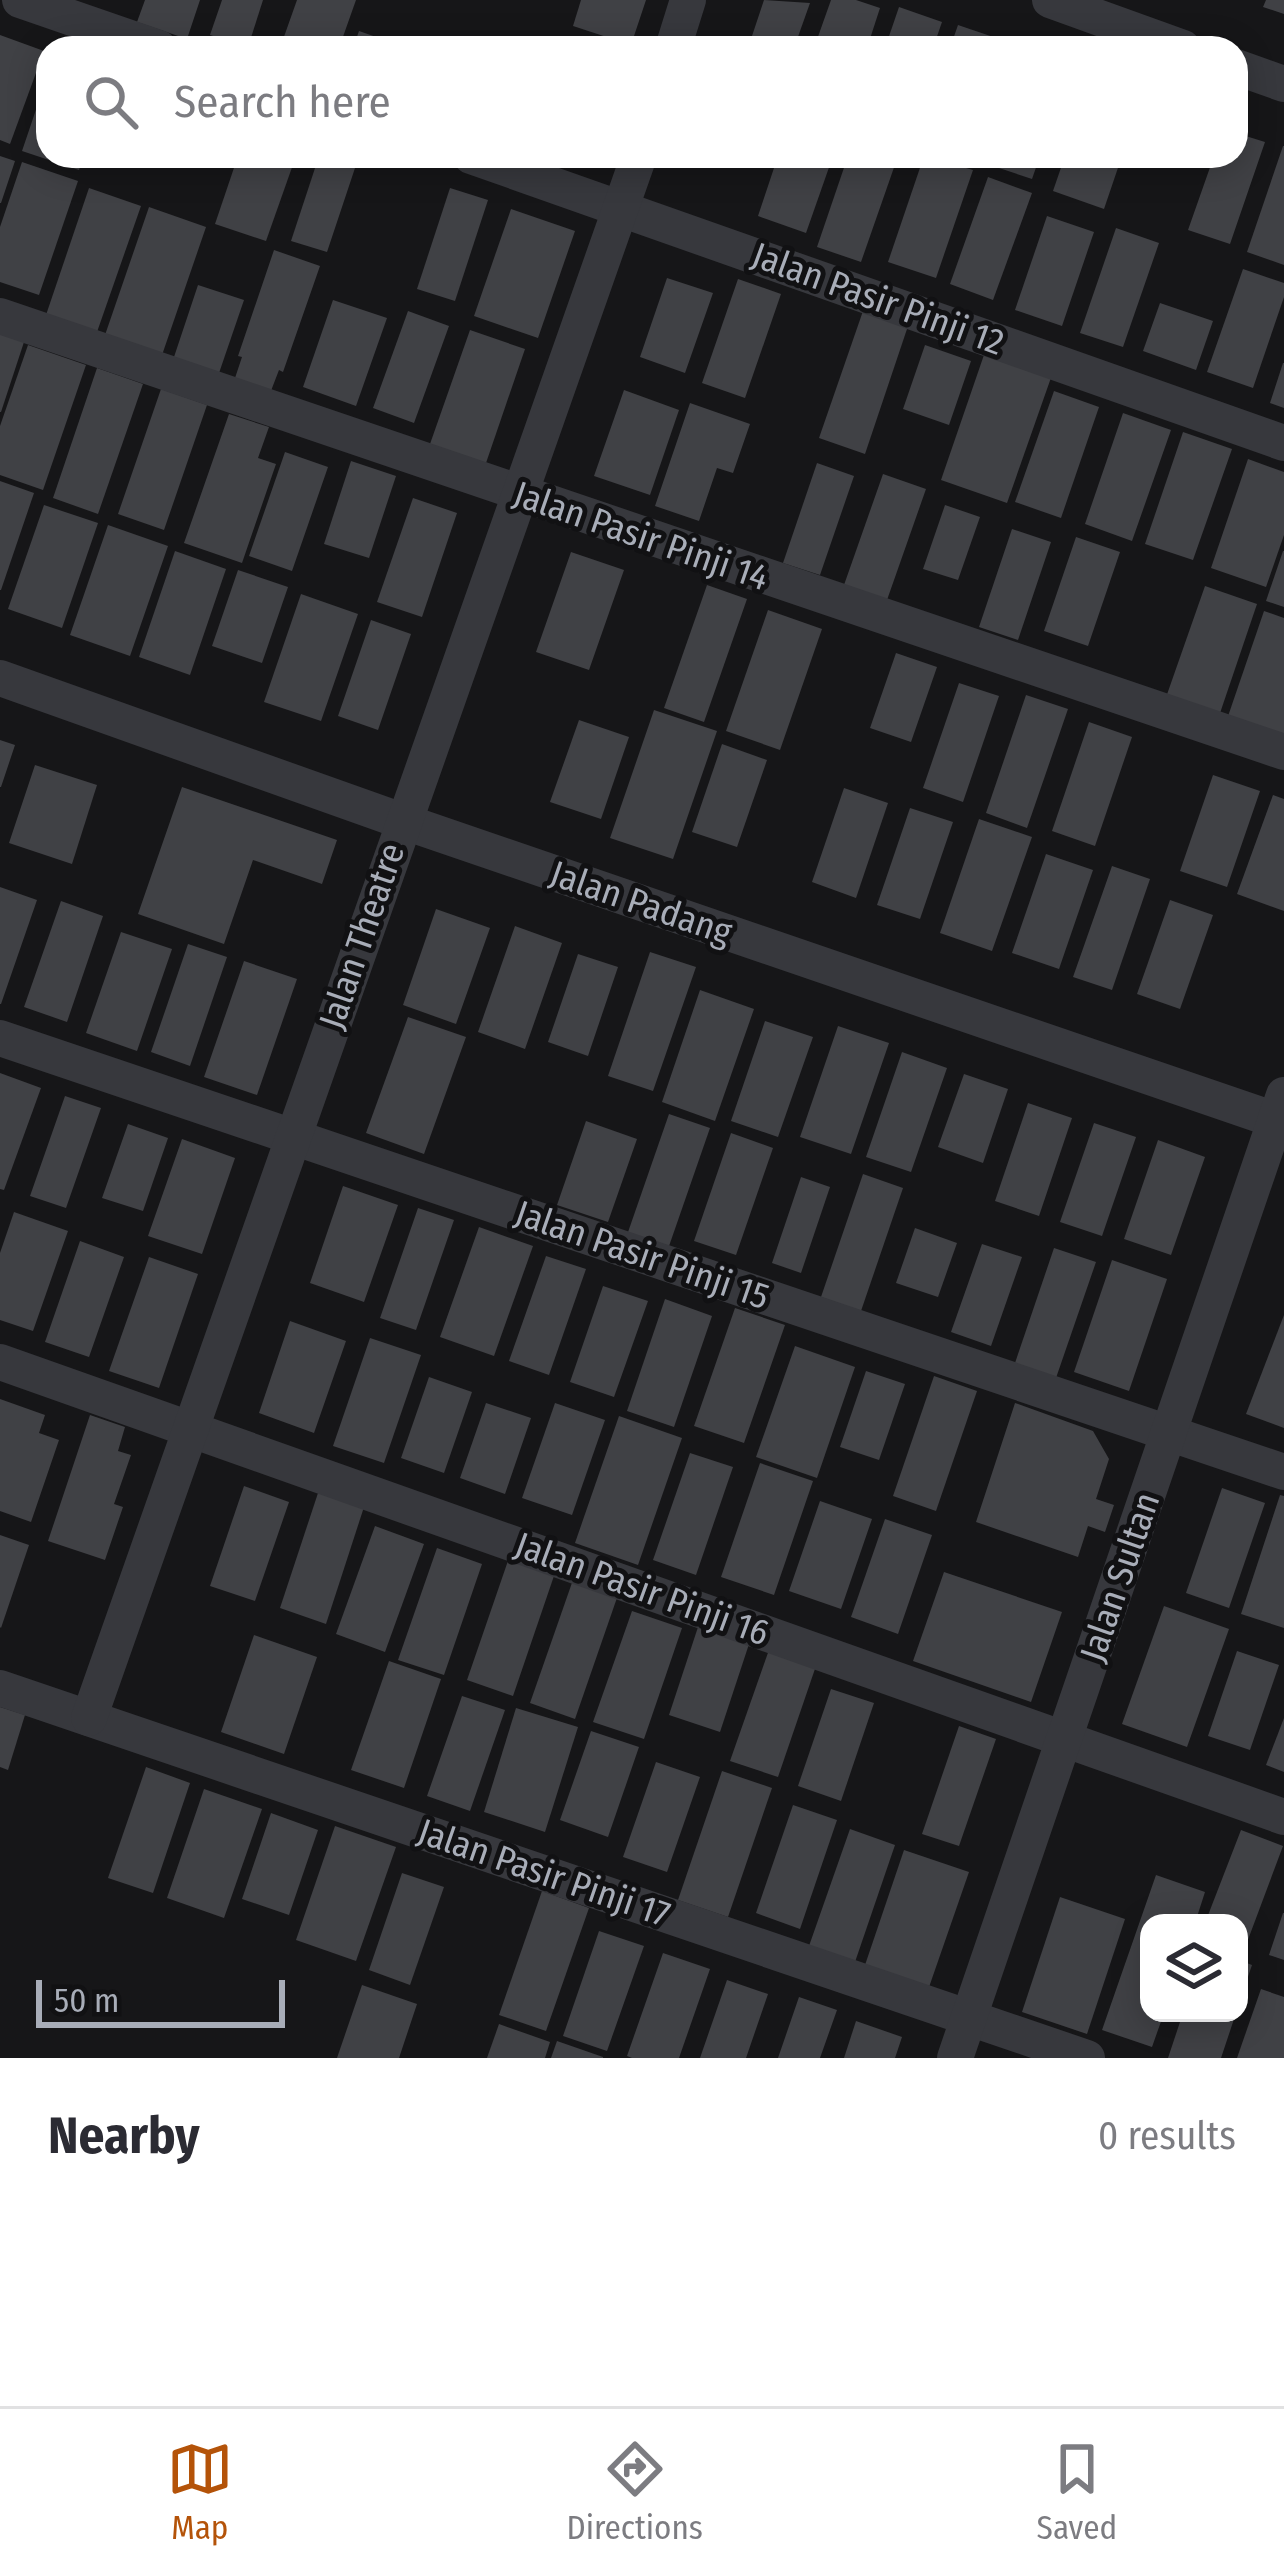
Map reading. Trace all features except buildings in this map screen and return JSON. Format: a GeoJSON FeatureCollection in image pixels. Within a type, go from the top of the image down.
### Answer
{"type":"FeatureCollection","features":[{"type":"Feature","properties":{"kind":"street"},"geometry":{"type":"LineString","coordinates":[[20,0],[124,36]]}},
{"type":"Feature","properties":{"kind":"street"},"geometry":{"type":"LineString","coordinates":[[677,36],[688,0]]}},
{"type":"Feature","properties":{"kind":"street"},"geometry":{"type":"LineString","coordinates":[[1050,0],[1150,36]]}},
{"type":"Feature","properties":{"kind":"street"},"geometry":{"type":"LineString","coordinates":[[1248,71],[1284,84]]}},
{"type":"Feature","properties":{"kind":"street","name":"Jalan Pasir Pinji 12"},"geometry":{"type":"LineString","coordinates":[[506,168],[1284,443]]}},
{"type":"Feature","properties":{"kind":"street","name":"Jalan Theatre"},"geometry":{"type":"LineString","coordinates":[[89,1718],[635,168]]}},
{"type":"Feature","properties":{"kind":"street","name":"Jalan Pasir Pinji 14"},"geometry":{"type":"LineString","coordinates":[[0,316],[1284,752]]}},
{"type":"Feature","properties":{"kind":"street","name":"Jalan Padang"},"geometry":{"type":"LineString","coordinates":[[0,678],[402,821],[1281,1113]]}},
{"type":"Feature","properties":{"kind":"street","name":"Jalan Pasir Pinji 15"},"geometry":{"type":"LineString","coordinates":[[0,1038],[1284,1472]]}},
{"type":"Feature","properties":{"kind":"street","name":"Jalan Sultan"},"geometry":{"type":"LineString","coordinates":[[955,2058],[1281,1113]]}},
{"type":"Feature","properties":{"kind":"street","name":"Jalan Pasir Pinji 16"},"geometry":{"type":"LineString","coordinates":[[0,1362],[1284,1817]]}},
{"type":"Feature","properties":{"kind":"street","name":"Jalan Pasir Pinji 17"},"geometry":{"type":"LineString","coordinates":[[0,1688],[1087,2058]]}}]}
